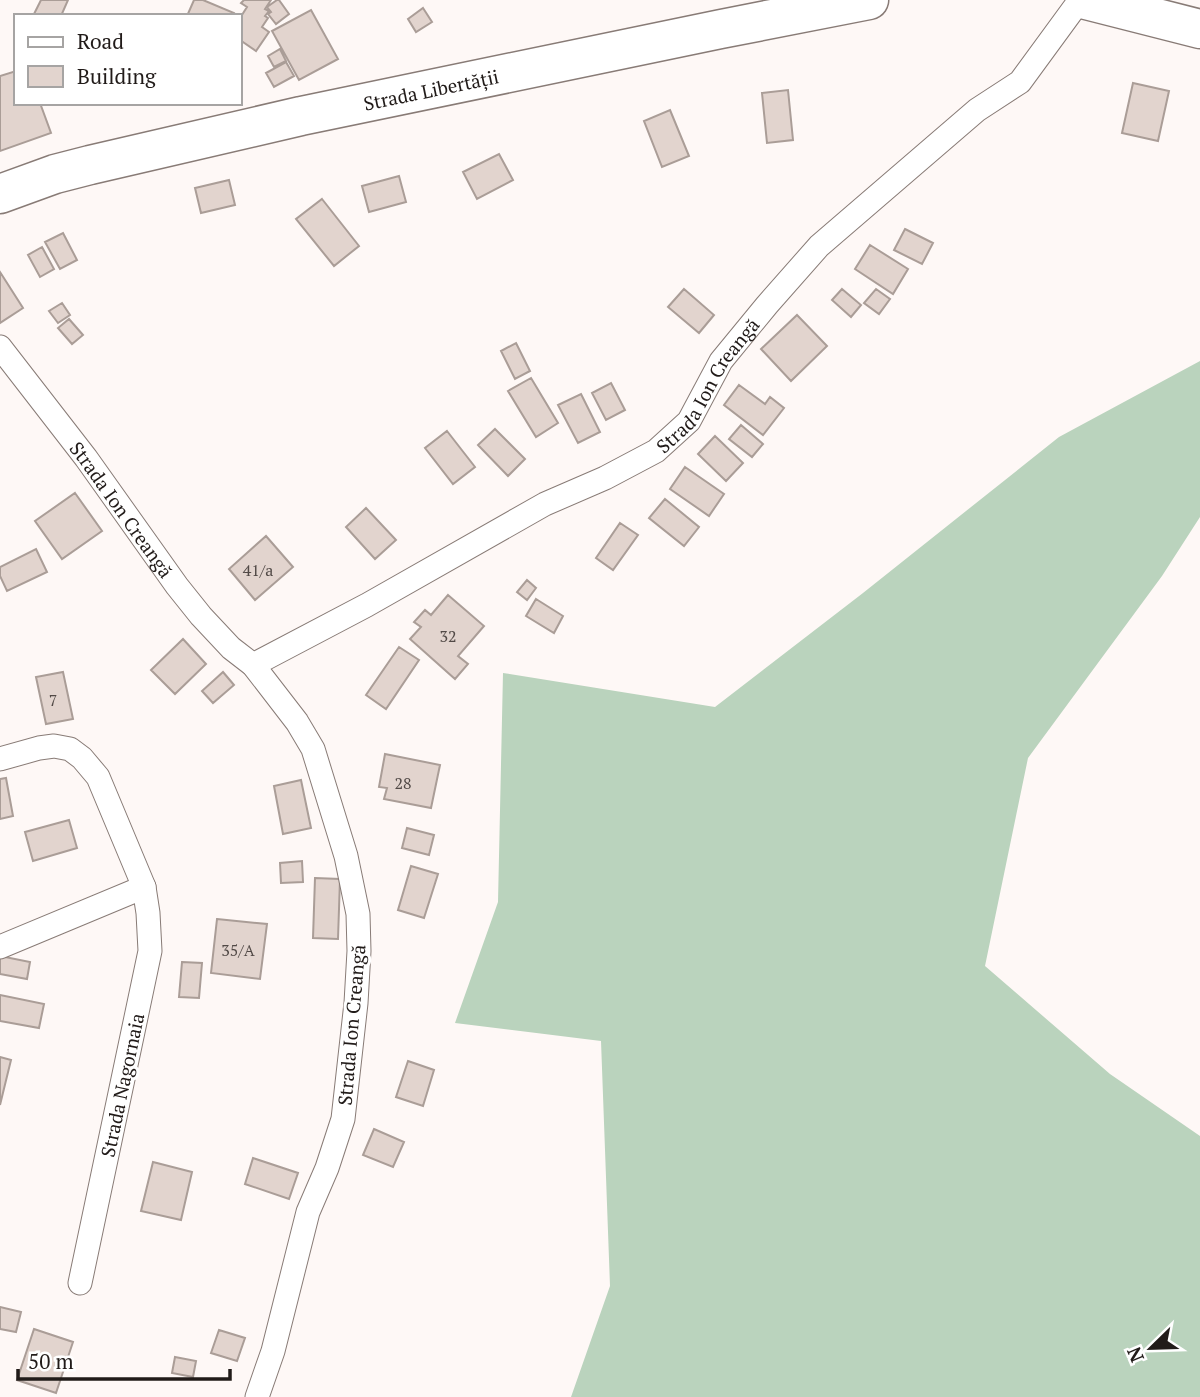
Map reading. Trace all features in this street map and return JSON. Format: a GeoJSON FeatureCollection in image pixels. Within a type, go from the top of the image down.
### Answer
{"type":"FeatureCollection","features":[{"type":"Feature","properties":{"kind":"highway","name":"Strada Libertății"},"geometry":{"type":"LineString","coordinates":[[0,194],[90,164],[301,116],[869,0]]}},
{"type":"Feature","properties":{"kind":"highway"},"geometry":{"type":"LineString","coordinates":[[1086,0],[1163,9],[1200,29]]}},
{"type":"Feature","properties":{"kind":"street","name":"Strada Ion Creangă"},"geometry":{"type":"LineString","coordinates":[[253,665],[367,606],[545,504],[605,478],[656,451],[689,421],[721,361],[819,246],[977,110],[1020,82],[1080,0]]}},
{"type":"Feature","properties":{"kind":"street","name":"Strada Ion Creangă"},"geometry":{"type":"LineString","coordinates":[[0,346],[86,458],[185,596],[231,648],[253,665],[297,722],[313,748],[346,856],[358,914],[359,951],[343,1119],[327,1168],[308,1212],[273,1351],[257,1397]]}},
{"type":"Feature","properties":{"kind":"street","name":"Strada Nagornaia"},"geometry":{"type":"LineString","coordinates":[[0,759],[54,746],[70,749],[82,758],[98,777],[144,887],[148,913],[150,951],[80,1283]]}},
{"type":"Feature","properties":{"kind":"street"},"geometry":{"type":"LineString","coordinates":[[0,947],[144,887]]}},
{"type":"Feature","properties":{"kind":"green space"},"geometry":{"type":"Polygon","coordinates":[[[1200,361],[1200,517],[1162,576],[1028,758],[985,966],[1110,1074],[1200,1136],[1200,1397],[571,1397],[610,1286],[601,1041],[455,1023],[498,902],[503,673],[715,707],[1059,437],[1200,361]]]}},
{"type":"Feature","properties":{"kind":"building"},"geometry":{"type":"Polygon","coordinates":[[[41,0],[68,0],[62,14],[34,14],[41,0]]]}},
{"type":"Feature","properties":{"kind":"building"},"geometry":{"type":"Polygon","coordinates":[[[194,0],[203,0],[234,13],[234,14],[188,14],[194,0]]]}},
{"type":"Feature","properties":{"kind":"building"},"geometry":{"type":"Polygon","coordinates":[[[244,0],[271,0],[265,9],[269,11],[265,16],[268,18],[262,27],[269,32],[256,51],[242,41],[242,15],[247,7],[241,3],[244,0]]]}},
{"type":"Feature","properties":{"kind":"building"},"geometry":{"type":"Polygon","coordinates":[[[277,0],[289,14],[276,24],[268,14],[271,12],[267,7],[277,0]]]}},
{"type":"Feature","properties":{"kind":"building"},"geometry":{"type":"Polygon","coordinates":[[[423,8],[432,22],[416,32],[408,19],[423,8]]]}},
{"type":"Feature","properties":{"kind":"building"},"geometry":{"type":"Polygon","coordinates":[[[311,10],[338,59],[299,80],[272,31],[311,10]]]}},
{"type":"Feature","properties":{"kind":"building"},"geometry":{"type":"Polygon","coordinates":[[[280,49],[286,61],[274,67],[268,56],[280,49]]]}},
{"type":"Feature","properties":{"kind":"building"},"geometry":{"type":"Polygon","coordinates":[[[286,62],[294,76],[274,87],[266,73],[286,62]]]}},
{"type":"Feature","properties":{"kind":"building"},"geometry":{"type":"Polygon","coordinates":[[[14,72],[14,105],[41,105],[51,133],[0,151],[0,76],[14,72]]]}},
{"type":"Feature","properties":{"kind":"building"},"geometry":{"type":"Polygon","coordinates":[[[1133,83],[1169,91],[1158,141],[1122,133],[1133,83]]]}},
{"type":"Feature","properties":{"kind":"building"},"geometry":{"type":"Polygon","coordinates":[[[788,90],[793,140],[767,143],[762,93],[788,90]]]}},
{"type":"Feature","properties":{"kind":"building"},"geometry":{"type":"Polygon","coordinates":[[[670,110],[689,156],[662,167],[644,121],[670,110]]]}},
{"type":"Feature","properties":{"kind":"building"},"geometry":{"type":"Polygon","coordinates":[[[499,154],[513,180],[477,199],[463,172],[499,154]]]}},
{"type":"Feature","properties":{"kind":"building"},"geometry":{"type":"Polygon","coordinates":[[[399,176],[406,202],[369,212],[362,186],[399,176]]]}},
{"type":"Feature","properties":{"kind":"building"},"geometry":{"type":"Polygon","coordinates":[[[229,180],[235,205],[201,213],[195,188],[229,180]]]}},
{"type":"Feature","properties":{"kind":"building"},"geometry":{"type":"Polygon","coordinates":[[[322,199],[359,246],[334,266],[296,219],[322,199]]]}},
{"type":"Feature","properties":{"kind":"building"},"geometry":{"type":"Polygon","coordinates":[[[905,229],[933,243],[922,264],[894,250],[905,229]]]}},
{"type":"Feature","properties":{"kind":"building"},"geometry":{"type":"Polygon","coordinates":[[[63,233],[77,260],[60,269],[45,242],[63,233]]]}},
{"type":"Feature","properties":{"kind":"building"},"geometry":{"type":"Polygon","coordinates":[[[870,245],[908,269],[893,294],[855,269],[870,245]]]}},
{"type":"Feature","properties":{"kind":"building"},"geometry":{"type":"Polygon","coordinates":[[[42,247],[54,269],[40,277],[28,255],[42,247]]]}},
{"type":"Feature","properties":{"kind":"building"},"geometry":{"type":"Polygon","coordinates":[[[0,272],[23,308],[0,323],[0,272]]]}},
{"type":"Feature","properties":{"kind":"building"},"geometry":{"type":"Polygon","coordinates":[[[684,289],[714,315],[699,333],[668,307],[684,289]]]}},
{"type":"Feature","properties":{"kind":"building"},"geometry":{"type":"Polygon","coordinates":[[[842,289],[861,305],[851,317],[832,300],[842,289]]]}},
{"type":"Feature","properties":{"kind":"building"},"geometry":{"type":"Polygon","coordinates":[[[876,289],[890,299],[879,314],[864,303],[876,289]]]}},
{"type":"Feature","properties":{"kind":"building"},"geometry":{"type":"Polygon","coordinates":[[[62,303],[70,315],[58,323],[49,311],[62,303]]]}},
{"type":"Feature","properties":{"kind":"building"},"geometry":{"type":"Polygon","coordinates":[[[797,315],[827,346],[791,381],[761,349],[797,315]]]}},
{"type":"Feature","properties":{"kind":"building"},"geometry":{"type":"Polygon","coordinates":[[[69,319],[83,335],[72,344],[58,328],[69,319]]]}},
{"type":"Feature","properties":{"kind":"building"},"geometry":{"type":"Polygon","coordinates":[[[516,343],[530,371],[515,379],[501,351],[516,343]]]}},
{"type":"Feature","properties":{"kind":"building"},"geometry":{"type":"Polygon","coordinates":[[[531,378],[558,423],[536,437],[508,391],[531,378]]]}},
{"type":"Feature","properties":{"kind":"building"},"geometry":{"type":"Polygon","coordinates":[[[611,383],[625,410],[606,420],[592,393],[611,383]]]}},
{"type":"Feature","properties":{"kind":"building"},"geometry":{"type":"Polygon","coordinates":[[[739,385],[765,404],[770,397],[784,408],[763,435],[724,405],[739,385]]]}},
{"type":"Feature","properties":{"kind":"building"},"geometry":{"type":"Polygon","coordinates":[[[581,394],[600,432],[578,443],[558,405],[581,394]]]}},
{"type":"Feature","properties":{"kind":"building"},"geometry":{"type":"Polygon","coordinates":[[[741,425],[763,444],[752,457],[729,439],[741,425]]]}},
{"type":"Feature","properties":{"kind":"building"},"geometry":{"type":"Polygon","coordinates":[[[495,429],[525,459],[508,476],[478,445],[495,429]]]}},
{"type":"Feature","properties":{"kind":"building"},"geometry":{"type":"Polygon","coordinates":[[[447,431],[475,467],[453,484],[425,448],[447,431]]]}},
{"type":"Feature","properties":{"kind":"building"},"geometry":{"type":"Polygon","coordinates":[[[715,436],[743,463],[726,481],[698,454],[715,436]]]}},
{"type":"Feature","properties":{"kind":"building"},"geometry":{"type":"Polygon","coordinates":[[[685,467],[724,494],[709,516],[670,489],[685,467]]]}},
{"type":"Feature","properties":{"kind":"building"},"geometry":{"type":"Polygon","coordinates":[[[75,493],[102,531],[62,559],[35,521],[75,493]]]}},
{"type":"Feature","properties":{"kind":"building"},"geometry":{"type":"Polygon","coordinates":[[[665,499],[699,527],[684,546],[649,518],[665,499]]]}},
{"type":"Feature","properties":{"kind":"building"},"geometry":{"type":"Polygon","coordinates":[[[366,508],[396,540],[375,559],[346,527],[366,508]]]}},
{"type":"Feature","properties":{"kind":"building"},"geometry":{"type":"Polygon","coordinates":[[[620,523],[638,535],[613,570],[596,558],[620,523]]]}},
{"type":"Feature","properties":{"kind":"building"},"geometry":{"type":"Polygon","coordinates":[[[266,536],[293,567],[255,600],[229,569],[266,536]]]}},
{"type":"Feature","properties":{"kind":"building"},"geometry":{"type":"Polygon","coordinates":[[[36,549],[47,572],[7,591],[0,576],[0,567],[36,549]]]}},
{"type":"Feature","properties":{"kind":"building"},"geometry":{"type":"Polygon","coordinates":[[[527,580],[536,588],[527,600],[517,592],[527,580]]]}},
{"type":"Feature","properties":{"kind":"building"},"geometry":{"type":"Polygon","coordinates":[[[448,595],[484,626],[458,656],[468,664],[455,679],[410,639],[421,627],[414,622],[425,610],[431,615],[448,595]]]}},
{"type":"Feature","properties":{"kind":"building"},"geometry":{"type":"Polygon","coordinates":[[[536,599],[563,616],[554,633],[526,616],[536,599]]]}},
{"type":"Feature","properties":{"kind":"building"},"geometry":{"type":"Polygon","coordinates":[[[183,639],[206,664],[175,694],[151,670],[183,639]]]}},
{"type":"Feature","properties":{"kind":"building"},"geometry":{"type":"Polygon","coordinates":[[[399,647],[419,660],[386,709],[366,695],[399,647]]]}},
{"type":"Feature","properties":{"kind":"building"},"geometry":{"type":"Polygon","coordinates":[[[63,672],[73,719],[46,724],[36,677],[63,672]]]}},
{"type":"Feature","properties":{"kind":"building"},"geometry":{"type":"Polygon","coordinates":[[[223,672],[234,685],[213,703],[202,691],[223,672]]]}},
{"type":"Feature","properties":{"kind":"building"},"geometry":{"type":"Polygon","coordinates":[[[385,754],[440,765],[431,808],[384,799],[387,788],[379,787],[385,754]]]}},
{"type":"Feature","properties":{"kind":"building"},"geometry":{"type":"Polygon","coordinates":[[[6,778],[13,816],[0,819],[0,779],[6,778]]]}},
{"type":"Feature","properties":{"kind":"building"},"geometry":{"type":"Polygon","coordinates":[[[301,780],[311,828],[283,834],[274,786],[301,780]]]}},
{"type":"Feature","properties":{"kind":"building"},"geometry":{"type":"Polygon","coordinates":[[[69,820],[77,848],[33,861],[25,832],[69,820]]]}},
{"type":"Feature","properties":{"kind":"building"},"geometry":{"type":"Polygon","coordinates":[[[407,828],[434,835],[429,855],[402,848],[407,828]]]}},
{"type":"Feature","properties":{"kind":"building"},"geometry":{"type":"Polygon","coordinates":[[[302,861],[303,882],[281,883],[280,863],[302,861]]]}},
{"type":"Feature","properties":{"kind":"building"},"geometry":{"type":"Polygon","coordinates":[[[411,866],[438,874],[424,918],[398,910],[411,866]]]}},
{"type":"Feature","properties":{"kind":"building"},"geometry":{"type":"Polygon","coordinates":[[[315,878],[340,879],[338,939],[313,938],[315,878]]]}},
{"type":"Feature","properties":{"kind":"building"},"geometry":{"type":"Polygon","coordinates":[[[217,919],[267,924],[260,979],[211,973],[217,919]]]}},
{"type":"Feature","properties":{"kind":"building"},"geometry":{"type":"Polygon","coordinates":[[[0,956],[30,962],[27,979],[0,974],[0,956]]]}},
{"type":"Feature","properties":{"kind":"building"},"geometry":{"type":"Polygon","coordinates":[[[182,962],[202,963],[199,998],[179,997],[182,962]]]}},
{"type":"Feature","properties":{"kind":"building"},"geometry":{"type":"Polygon","coordinates":[[[0,995],[44,1004],[39,1028],[0,1021],[0,995]]]}},
{"type":"Feature","properties":{"kind":"building"},"geometry":{"type":"Polygon","coordinates":[[[0,1057],[11,1060],[0,1105],[0,1057]]]}},
{"type":"Feature","properties":{"kind":"building"},"geometry":{"type":"Polygon","coordinates":[[[408,1061],[434,1070],[423,1106],[396,1097],[408,1061]]]}},
{"type":"Feature","properties":{"kind":"building"},"geometry":{"type":"Polygon","coordinates":[[[374,1129],[404,1142],[393,1167],[363,1155],[374,1129]]]}},
{"type":"Feature","properties":{"kind":"building"},"geometry":{"type":"Polygon","coordinates":[[[253,1158],[298,1173],[289,1199],[245,1184],[253,1158]]]}},
{"type":"Feature","properties":{"kind":"building"},"geometry":{"type":"Polygon","coordinates":[[[153,1162],[192,1172],[181,1220],[141,1211],[153,1162]]]}},
{"type":"Feature","properties":{"kind":"building"},"geometry":{"type":"Polygon","coordinates":[[[0,1307],[21,1312],[16,1332],[0,1329],[0,1307]]]}},
{"type":"Feature","properties":{"kind":"building"},"geometry":{"type":"Polygon","coordinates":[[[34,1329],[73,1342],[56,1393],[17,1380],[34,1329]]]}},
{"type":"Feature","properties":{"kind":"building"},"geometry":{"type":"Polygon","coordinates":[[[219,1330],[245,1338],[237,1361],[211,1353],[219,1330]]]}},
{"type":"Feature","properties":{"kind":"building"},"geometry":{"type":"Polygon","coordinates":[[[175,1357],[196,1361],[193,1377],[172,1373],[175,1357]]]}}]}
